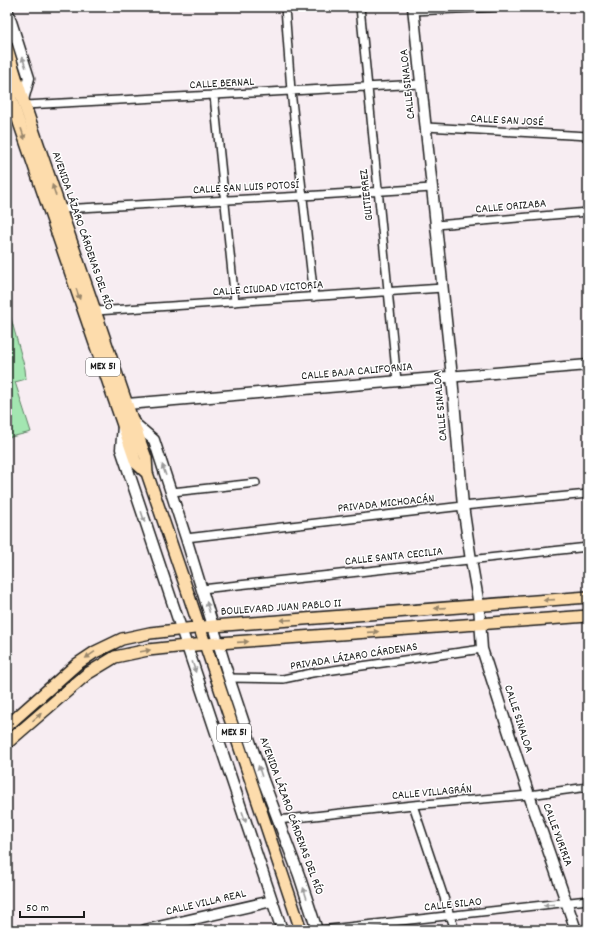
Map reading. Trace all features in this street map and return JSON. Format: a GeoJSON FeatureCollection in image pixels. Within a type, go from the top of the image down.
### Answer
{"type":"FeatureCollection","features":[{"type":"Feature","properties":{"kind":"main road","name":"AVENIDA LÁZARO CÁRDENAS DEL RÍO"},"geometry":{"type":"LineString","coordinates":[[7,48],[17,101],[128,424],[136,462],[147,474],[301,930]]}},
{"type":"Feature","properties":{"kind":"main road","name":"AVENIDA LÁZARO CÁRDENAS DEL RÍO"},"geometry":{"type":"LineString","coordinates":[[7,84],[17,101],[61,209],[127,404],[128,424]]}},
{"type":"Feature","properties":{"kind":"main road","name":"BOULEVARD JUAN PABLO II"},"geometry":{"type":"LineString","coordinates":[[7,726],[77,664],[94,652],[122,639],[150,633],[213,626],[588,597]]}},
{"type":"Feature","properties":{"kind":"main road"},"geometry":{"type":"LineString","coordinates":[[7,743],[87,674],[115,657],[148,650],[205,644],[588,616]]}},
{"type":"Feature","properties":{"kind":"street"},"geometry":{"type":"LineString","coordinates":[[285,7],[291,91],[314,297]]}},
{"type":"Feature","properties":{"kind":"street","name":"GUITIERREZ"},"geometry":{"type":"LineString","coordinates":[[360,7],[397,381]]}},
{"type":"Feature","properties":{"kind":"street"},"geometry":{"type":"LineString","coordinates":[[413,9],[500,7]]}},
{"type":"Feature","properties":{"kind":"street"},"geometry":{"type":"LineString","coordinates":[[7,8],[29,78],[17,101]]}},
{"type":"Feature","properties":{"kind":"street","name":"CALLE SINALOA"},"geometry":{"type":"LineString","coordinates":[[413,9],[452,377],[463,506],[479,605],[482,649],[529,795]]}},
{"type":"Feature","properties":{"kind":"street","name":"CALLE BERNAL"},"geometry":{"type":"LineString","coordinates":[[17,101],[214,96],[421,84]]}},
{"type":"Feature","properties":{"kind":"street"},"geometry":{"type":"LineString","coordinates":[[214,96],[235,302]]}},
{"type":"Feature","properties":{"kind":"street","name":"CALLE SAN JOSÉ"},"geometry":{"type":"LineString","coordinates":[[426,127],[588,136]]}},
{"type":"Feature","properties":{"kind":"street","name":"CALLE SAN LUIS POTOSÍ"},"geometry":{"type":"LineString","coordinates":[[61,209],[432,188]]}},
{"type":"Feature","properties":{"kind":"street","name":"CALLE ORIZABA"},"geometry":{"type":"LineString","coordinates":[[436,225],[588,212]]}},
{"type":"Feature","properties":{"kind":"street","name":"CALLE CIUDAD VICTORIA"},"geometry":{"type":"LineString","coordinates":[[96,311],[443,288]]}},
{"type":"Feature","properties":{"kind":"street","name":"CALLE BAJA CALIFORNIA"},"geometry":{"type":"LineString","coordinates":[[127,404],[588,365]]}},
{"type":"Feature","properties":{"kind":"street","name":"AVENIDA LÁZARO CÁRDENAS DEL RÍO"},"geometry":{"type":"LineString","coordinates":[[282,930],[121,449],[128,424],[154,440],[172,492],[229,678],[263,780],[299,875],[317,930]]}},
{"type":"Feature","properties":{"kind":"street"},"geometry":{"type":"LineString","coordinates":[[172,492],[256,483]]}},
{"type":"Feature","properties":{"kind":"street","name":"PRIVADA MICHOACÁN"},"geometry":{"type":"LineString","coordinates":[[186,538],[463,506],[588,494]]}},
{"type":"Feature","properties":{"kind":"street","name":"CALLE SANTA CECILIA"},"geometry":{"type":"LineString","coordinates":[[202,588],[588,547]]}},
{"type":"Feature","properties":{"kind":"street","name":"PRIVADA LÁZARO CÁRDENAS"},"geometry":{"type":"LineString","coordinates":[[229,678],[283,679],[312,673],[482,649]]}},
{"type":"Feature","properties":{"kind":"street","name":"CALLE VILLAGRÁN"},"geometry":{"type":"LineString","coordinates":[[278,820],[413,805],[529,795],[588,787]]}},
{"type":"Feature","properties":{"kind":"street","name":"CALLE YURIRIA"},"geometry":{"type":"LineString","coordinates":[[529,795],[576,930]]}},
{"type":"Feature","properties":{"kind":"street"},"geometry":{"type":"LineString","coordinates":[[413,805],[455,930]]}},
{"type":"Feature","properties":{"kind":"street","name":"CALLE SILAO"},"geometry":{"type":"LineString","coordinates":[[321,930],[588,900]]}},
{"type":"Feature","properties":{"kind":"street","name":"CALLE VILLA REAL"},"geometry":{"type":"LineString","coordinates":[[145,930],[272,901]]}},
{"type":"Feature","properties":{"kind":"green space"},"geometry":{"type":"Polygon","coordinates":[[[7,304],[25,369],[26,379],[15,382],[31,432],[7,438],[7,304]]]}}]}
